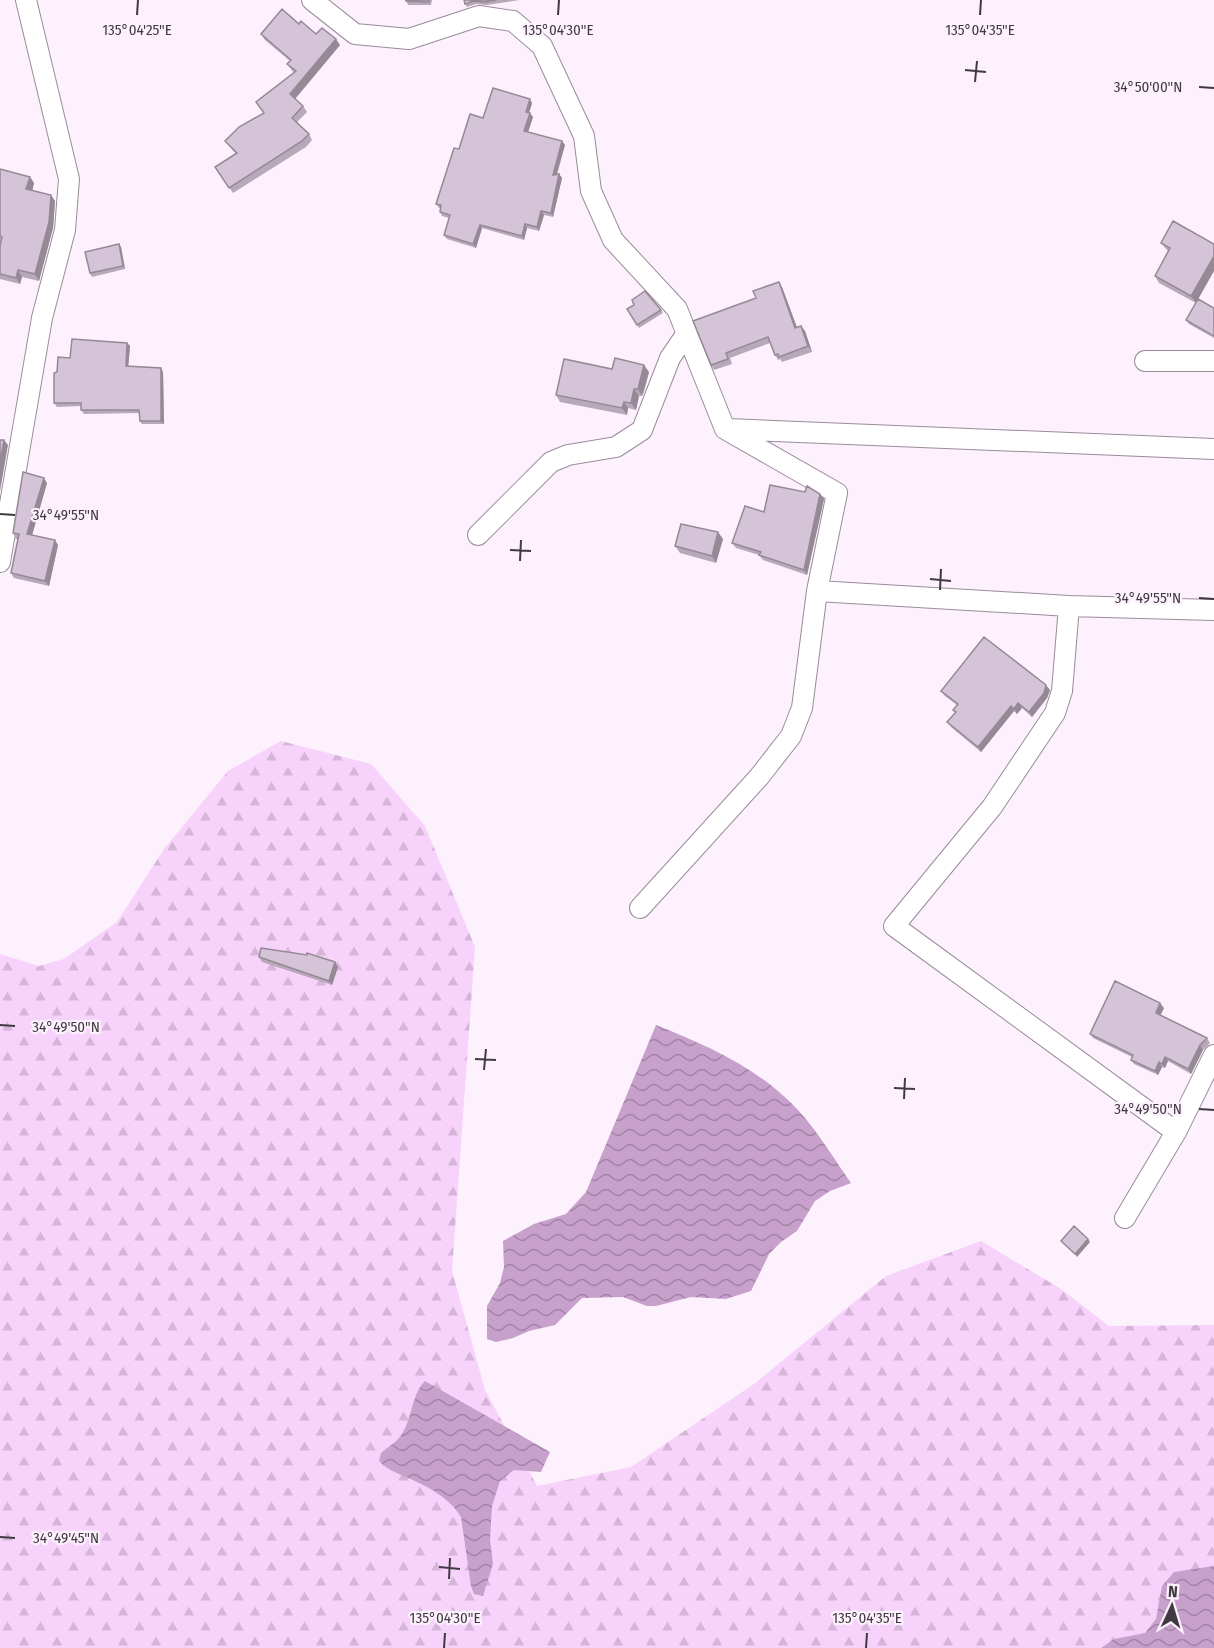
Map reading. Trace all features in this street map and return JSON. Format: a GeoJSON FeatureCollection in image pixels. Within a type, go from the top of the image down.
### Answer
{"type":"FeatureCollection","features":[{"type":"Feature","properties":{"kind":"street"},"geometry":{"type":"LineString","coordinates":[[0,562],[42,318],[65,230],[69,179],[26,0]]}},
{"type":"Feature","properties":{"kind":"street"},"geometry":{"type":"LineString","coordinates":[[312,0],[355,34],[409,39],[479,16],[513,21],[542,46],[584,136],[591,191],[613,240],[677,309],[725,429],[837,493],[817,591],[802,708],[791,736],[759,777],[640,908]]}},
{"type":"Feature","properties":{"kind":"street"},"geometry":{"type":"LineString","coordinates":[[477,535],[551,462],[568,455],[616,447],[642,430],[670,358],[687,333]]}},
{"type":"Feature","properties":{"kind":"street"},"geometry":{"type":"LineString","coordinates":[[1145,361],[1214,361]]}},
{"type":"Feature","properties":{"kind":"street"},"geometry":{"type":"LineString","coordinates":[[725,429],[1214,449]]}},
{"type":"Feature","properties":{"kind":"street"},"geometry":{"type":"LineString","coordinates":[[817,591],[1069,606],[1214,610]]}},
{"type":"Feature","properties":{"kind":"street"},"geometry":{"type":"LineString","coordinates":[[1069,606],[1062,691],[1055,713],[992,807],[894,926],[1176,1132]]}},
{"type":"Feature","properties":{"kind":"street"},"geometry":{"type":"LineString","coordinates":[[1125,1218],[1176,1132],[1214,1055]]}},
{"type":"Feature","properties":{"kind":"green space"},"geometry":{"type":"Polygon","coordinates":[[[281,741],[371,764],[425,826],[475,947],[452,1271],[485,1390],[537,1486],[631,1467],[754,1384],[886,1276],[981,1241],[1061,1289],[1109,1326],[1214,1325],[1214,1648],[0,1648],[0,954],[39,966],[64,959],[117,922],[164,849],[228,771],[281,741]]]}},
{"type":"Feature","properties":{"kind":"water"},"geometry":{"type":"Polygon","coordinates":[[[656,1025],[731,1059],[782,1094],[811,1126],[851,1183],[830,1191],[815,1201],[797,1231],[769,1254],[751,1291],[726,1299],[691,1297],[656,1306],[647,1306],[623,1297],[582,1298],[555,1325],[496,1342],[487,1339],[487,1306],[500,1283],[504,1267],[503,1241],[534,1224],[566,1214],[586,1192],[656,1025]]]}},
{"type":"Feature","properties":{"kind":"water"},"geometry":{"type":"Polygon","coordinates":[[[425,1381],[550,1452],[541,1472],[514,1470],[500,1481],[492,1506],[490,1539],[493,1564],[483,1596],[474,1594],[471,1586],[461,1517],[456,1510],[437,1493],[392,1471],[379,1461],[381,1453],[404,1431],[417,1394],[425,1381]]]}},
{"type":"Feature","properties":{"kind":"water"},"geometry":{"type":"Polygon","coordinates":[[[1214,1566],[1214,1648],[1101,1648],[1114,1639],[1145,1633],[1156,1619],[1162,1586],[1174,1572],[1214,1566]]]}},
{"type":"Feature","properties":{"kind":"building"},"geometry":{"type":"Polygon","coordinates":[[[429,0],[429,2],[406,1],[429,0]]]}},
{"type":"Feature","properties":{"kind":"building"},"geometry":{"type":"Polygon","coordinates":[[[464,0],[496,0],[473,1],[465,4],[464,0]]]}},
{"type":"Feature","properties":{"kind":"building"},"geometry":{"type":"Polygon","coordinates":[[[282,9],[299,24],[301,21],[316,34],[322,28],[336,39],[290,94],[303,106],[292,118],[309,134],[302,141],[229,188],[215,167],[237,153],[225,141],[239,127],[264,113],[256,102],[296,71],[287,64],[291,60],[261,34],[282,9]]]}},
{"type":"Feature","properties":{"kind":"building"},"geometry":{"type":"Polygon","coordinates":[[[493,88],[530,99],[526,112],[530,113],[524,131],[562,141],[553,175],[559,174],[551,213],[541,211],[537,227],[525,224],[522,236],[480,225],[473,244],[444,235],[450,215],[440,212],[441,205],[436,204],[454,148],[459,149],[470,114],[483,118],[493,88]]]}},
{"type":"Feature","properties":{"kind":"building"},"geometry":{"type":"Polygon","coordinates":[[[0,169],[30,177],[26,189],[51,195],[49,222],[35,274],[18,270],[16,278],[0,274],[2,237],[0,236],[0,169]]]}},
{"type":"Feature","properties":{"kind":"building"},"geometry":{"type":"Polygon","coordinates":[[[1173,221],[1214,244],[1214,256],[1191,296],[1155,276],[1170,248],[1161,243],[1173,221]]]}},
{"type":"Feature","properties":{"kind":"building"},"geometry":{"type":"Polygon","coordinates":[[[119,244],[123,266],[90,273],[85,252],[119,244]]]}},
{"type":"Feature","properties":{"kind":"building"},"geometry":{"type":"Polygon","coordinates":[[[779,282],[795,328],[801,326],[808,346],[779,357],[778,354],[775,355],[768,337],[726,353],[728,359],[711,365],[693,321],[756,298],[753,291],[779,282]]]}},
{"type":"Feature","properties":{"kind":"building"},"geometry":{"type":"Polygon","coordinates":[[[645,291],[661,310],[637,325],[627,309],[634,305],[632,300],[645,291]]]}},
{"type":"Feature","properties":{"kind":"building"},"geometry":{"type":"Polygon","coordinates":[[[1198,299],[1214,308],[1214,336],[1186,320],[1198,299]]]}},
{"type":"Feature","properties":{"kind":"building"},"geometry":{"type":"Polygon","coordinates":[[[72,339],[127,343],[126,366],[161,368],[161,421],[140,421],[139,410],[81,410],[81,403],[54,403],[54,373],[57,372],[58,357],[70,358],[72,339]]]}},
{"type":"Feature","properties":{"kind":"building"},"geometry":{"type":"Polygon","coordinates":[[[615,358],[644,365],[638,389],[634,389],[631,403],[624,402],[622,408],[556,395],[564,359],[612,369],[615,358]]]}},
{"type":"Feature","properties":{"kind":"building"},"geometry":{"type":"Polygon","coordinates":[[[0,440],[4,440],[0,463],[0,440]]]}},
{"type":"Feature","properties":{"kind":"building"},"geometry":{"type":"Polygon","coordinates":[[[23,472],[44,478],[27,534],[55,540],[45,581],[11,573],[19,534],[13,533],[23,472]]]}},
{"type":"Feature","properties":{"kind":"building"},"geometry":{"type":"Polygon","coordinates":[[[770,485],[805,492],[807,486],[820,494],[804,570],[732,543],[745,506],[764,512],[770,485]]]}},
{"type":"Feature","properties":{"kind":"building"},"geometry":{"type":"Polygon","coordinates":[[[681,524],[718,532],[712,556],[675,546],[681,524]]]}},
{"type":"Feature","properties":{"kind":"building"},"geometry":{"type":"Polygon","coordinates":[[[984,637],[1046,685],[1044,693],[1029,712],[1018,703],[1014,709],[1011,706],[978,747],[947,722],[956,712],[953,710],[958,704],[941,691],[984,637]]]}},
{"type":"Feature","properties":{"kind":"building"},"geometry":{"type":"Polygon","coordinates":[[[261,948],[307,955],[307,953],[335,962],[329,981],[259,957],[261,948]]]}},
{"type":"Feature","properties":{"kind":"building"},"geometry":{"type":"Polygon","coordinates":[[[1115,981],[1160,1003],[1156,1013],[1207,1038],[1200,1045],[1188,1069],[1165,1057],[1162,1064],[1159,1062],[1155,1071],[1131,1060],[1133,1055],[1090,1034],[1115,981]]]}},
{"type":"Feature","properties":{"kind":"building"},"geometry":{"type":"Polygon","coordinates":[[[1074,1226],[1088,1239],[1075,1254],[1061,1241],[1074,1226]]]}}]}
